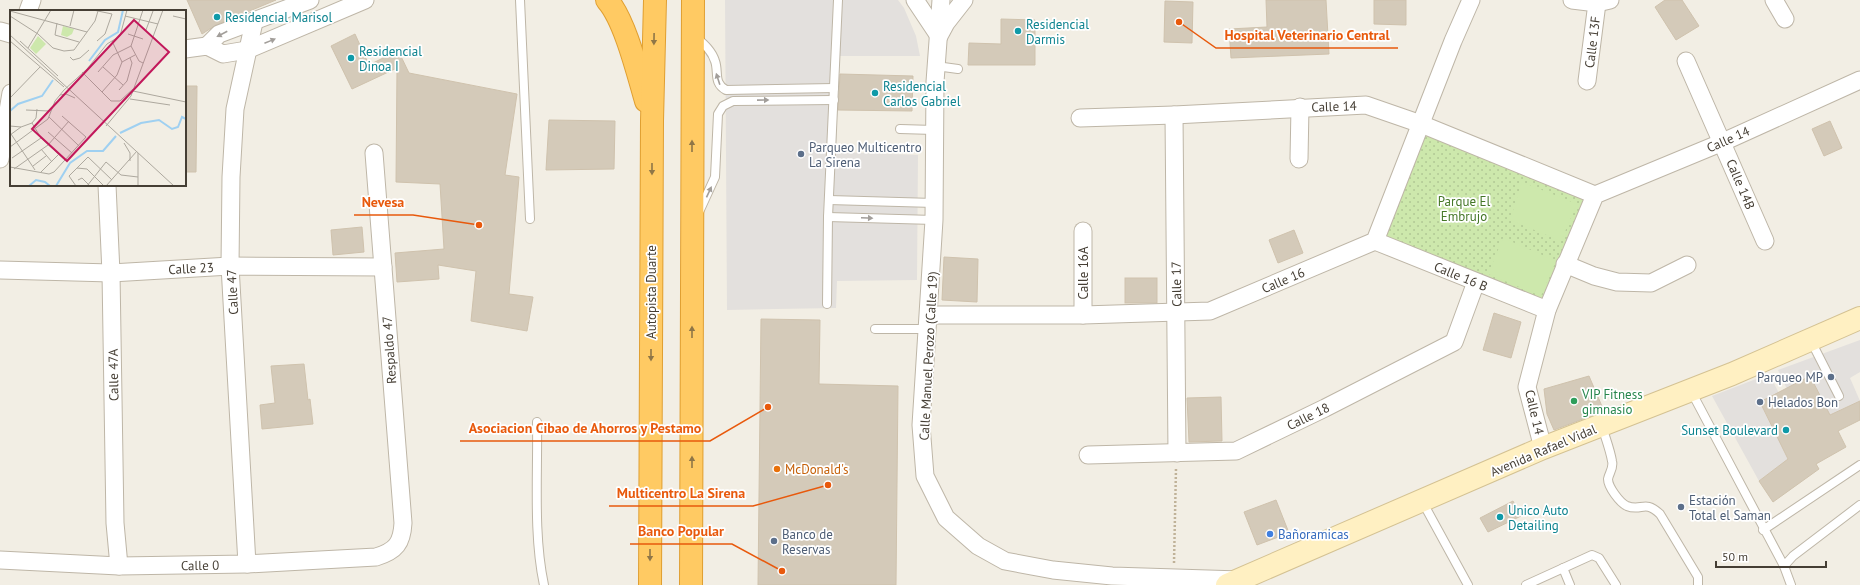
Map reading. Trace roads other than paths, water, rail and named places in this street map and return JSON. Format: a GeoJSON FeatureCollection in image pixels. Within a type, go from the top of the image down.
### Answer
{"type":"FeatureCollection","features":[{"type":"Feature","properties":{"kind":"highway"},"geometry":{"type":"LineString","coordinates":[[607,0],[613,7],[637,68],[652,121]]}},
{"type":"Feature","properties":{"kind":"highway","name":"Autopista Duarte"},"geometry":{"type":"LineString","coordinates":[[650,585],[652,121],[655,0]]}},
{"type":"Feature","properties":{"kind":"highway"},"geometry":{"type":"LineString","coordinates":[[692,585],[693,0]]}},
{"type":"Feature","properties":{"kind":"main road","name":"Avenida Rafael Vidal"},"geometry":{"type":"LineString","coordinates":[[1233,583],[1543,448],[1690,391],[1860,318]]}},
{"type":"Feature","properties":{"kind":"street"},"geometry":{"type":"LineString","coordinates":[[28,10],[32,0]]}},
{"type":"Feature","properties":{"kind":"street"},"geometry":{"type":"LineString","coordinates":[[207,46],[219,34],[310,0]]}},
{"type":"Feature","properties":{"kind":"street"},"geometry":{"type":"LineString","coordinates":[[186,49],[207,46],[223,54],[247,50],[365,0]]}},
{"type":"Feature","properties":{"kind":"street"},"geometry":{"type":"LineString","coordinates":[[915,0],[939,36],[946,23],[964,0]]}},
{"type":"Feature","properties":{"kind":"street","name":"Calle Manuel Perozo (Calle 19)"},"geometry":{"type":"LineString","coordinates":[[941,0],[936,66],[934,212],[922,425],[925,476],[946,518],[978,546],[1005,561],[1054,570],[1105,575],[1174,578],[1233,583]]}},
{"type":"Feature","properties":{"kind":"street"},"geometry":{"type":"LineString","coordinates":[[1375,241],[1471,0]]}},
{"type":"Feature","properties":{"kind":"street"},"geometry":{"type":"LineString","coordinates":[[1572,0],[1604,2]]}},
{"type":"Feature","properties":{"kind":"street"},"geometry":{"type":"LineString","coordinates":[[1774,0],[1785,19]]}},
{"type":"Feature","properties":{"kind":"street","name":"Calle 13F"},"geometry":{"type":"LineString","coordinates":[[1587,81],[1604,2]]}},
{"type":"Feature","properties":{"kind":"street","name":"Calle 47"},"geometry":{"type":"LineString","coordinates":[[247,564],[230,266],[231,177],[235,109],[254,22]]}},
{"type":"Feature","properties":{"kind":"street"},"geometry":{"type":"LineString","coordinates":[[0,32],[10,34]]}},
{"type":"Feature","properties":{"kind":"street","name":"Calle 14B"},"geometry":{"type":"LineString","coordinates":[[1686,61],[1723,142],[1765,241]]}},
{"type":"Feature","properties":{"kind":"street","name":"Calle 14"},"geometry":{"type":"LineString","coordinates":[[1543,448],[1527,387],[1547,310],[1595,195],[1723,142],[1860,80]]}},
{"type":"Feature","properties":{"kind":"street"},"geometry":{"type":"LineString","coordinates":[[0,159],[10,98]]}},
{"type":"Feature","properties":{"kind":"street","name":"Calle 14"},"geometry":{"type":"LineString","coordinates":[[1080,118],[1174,115],[1300,107],[1366,105],[1421,124],[1595,195]]}},
{"type":"Feature","properties":{"kind":"street"},"geometry":{"type":"LineString","coordinates":[[1299,159],[1300,107]]}},
{"type":"Feature","properties":{"kind":"street","name":"Calle 17"},"geometry":{"type":"LineString","coordinates":[[1174,115],[1176,454]]}},
{"type":"Feature","properties":{"kind":"street","name":"Respaldo 47"},"geometry":{"type":"LineString","coordinates":[[374,153],[403,523],[402,535],[397,546]]}},
{"type":"Feature","properties":{"kind":"street","name":"Calle 47A"},"geometry":{"type":"LineString","coordinates":[[107,186],[111,273],[115,523],[119,566]]}},
{"type":"Feature","properties":{"kind":"street","name":"Calle 16A"},"geometry":{"type":"LineString","coordinates":[[1083,232],[1083,315]]}},
{"type":"Feature","properties":{"kind":"street","name":"Calle 16"},"geometry":{"type":"LineString","coordinates":[[929,322],[1210,311],[1375,241]]}},
{"type":"Feature","properties":{"kind":"street","name":"Calle 16 B"},"geometry":{"type":"LineString","coordinates":[[1375,241],[1547,310]]}},
{"type":"Feature","properties":{"kind":"street"},"geometry":{"type":"LineString","coordinates":[[1565,264],[1594,276],[1617,282],[1651,283],[1687,265]]}},
{"type":"Feature","properties":{"kind":"street","name":"Calle 23"},"geometry":{"type":"LineString","coordinates":[[0,270],[111,273],[230,266],[383,266]]}},
{"type":"Feature","properties":{"kind":"street","name":"Calle 18"},"geometry":{"type":"LineString","coordinates":[[1088,455],[1176,454],[1236,451],[1325,408],[1454,342],[1476,282]]}},
{"type":"Feature","properties":{"kind":"street","name":"Calle 0"},"geometry":{"type":"LineString","coordinates":[[0,560],[119,566],[247,564],[376,557],[387,553],[397,546]]}},
{"type":"Feature","properties":{"kind":"lane"},"geometry":{"type":"LineString","coordinates":[[520,0],[530,219]]}},
{"type":"Feature","properties":{"kind":"lane"},"geometry":{"type":"LineString","coordinates":[[827,304],[828,217],[838,0]]}},
{"type":"Feature","properties":{"kind":"lane"},"geometry":{"type":"LineString","coordinates":[[692,33],[713,56],[716,62],[716,77],[721,87],[726,90],[834,88]]}},
{"type":"Feature","properties":{"kind":"lane"},"geometry":{"type":"LineString","coordinates":[[936,66],[958,69]]}},
{"type":"Feature","properties":{"kind":"lane"},"geometry":{"type":"LineString","coordinates":[[692,228],[715,177],[718,114],[723,106],[733,101],[834,100]]}},
{"type":"Feature","properties":{"kind":"lane"},"geometry":{"type":"LineString","coordinates":[[900,129],[934,130]]}},
{"type":"Feature","properties":{"kind":"lane"},"geometry":{"type":"LineString","coordinates":[[829,200],[934,212]]}},
{"type":"Feature","properties":{"kind":"lane"},"geometry":{"type":"LineString","coordinates":[[828,217],[934,212]]}},
{"type":"Feature","properties":{"kind":"lane"},"geometry":{"type":"LineString","coordinates":[[875,329],[929,322]]}},
{"type":"Feature","properties":{"kind":"lane"},"geometry":{"type":"LineString","coordinates":[[1811,340],[1839,396]]}},
{"type":"Feature","properties":{"kind":"lane"},"geometry":{"type":"LineString","coordinates":[[1690,391],[1763,530],[1784,566],[1791,585]]}},
{"type":"Feature","properties":{"kind":"lane"},"geometry":{"type":"LineString","coordinates":[[537,422],[538,542],[539,563],[544,585]]}},
{"type":"Feature","properties":{"kind":"lane"},"geometry":{"type":"LineString","coordinates":[[1602,425],[1613,462],[1608,479],[1609,485],[1625,505],[1634,508],[1652,506],[1660,514],[1698,577],[1698,585]]}},
{"type":"Feature","properties":{"kind":"lane"},"geometry":{"type":"LineString","coordinates":[[1763,530],[1860,465]]}},
{"type":"Feature","properties":{"kind":"lane"},"geometry":{"type":"LineString","coordinates":[[1422,502],[1468,585]]}},
{"type":"Feature","properties":{"kind":"lane"},"geometry":{"type":"LineString","coordinates":[[1784,566],[1793,556],[1860,505]]}},
{"type":"Feature","properties":{"kind":"lane"},"geometry":{"type":"LineString","coordinates":[[1526,585],[1592,555],[1599,558],[1616,585]]}},
{"type":"Feature","properties":{"kind":"lane"},"geometry":{"type":"LineString","coordinates":[[1563,568],[1570,585]]}},
{"type":"Feature","properties":{"kind":"place","name":"Residencial Marisol"},"geometry":{"type":"Point","coordinates":[217,17]}},
{"type":"Feature","properties":{"kind":"place","name":"Hospital Veterinario Central"},"geometry":{"type":"Point","coordinates":[1179,22]}},
{"type":"Feature","properties":{"kind":"place","name":"Residencial Darmis"},"geometry":{"type":"Point","coordinates":[1018,31]}},
{"type":"Feature","properties":{"kind":"place","name":"Residencial Dinoa I"},"geometry":{"type":"Point","coordinates":[351,58]}},
{"type":"Feature","properties":{"kind":"place","name":"Residencial Carlos Gabriel"},"geometry":{"type":"Point","coordinates":[875,93]}},
{"type":"Feature","properties":{"kind":"place","name":"Parqueo Multicentro La Sirena"},"geometry":{"type":"Point","coordinates":[801,154]}},
{"type":"Feature","properties":{"kind":"place","name":"Nevesa"},"geometry":{"type":"Point","coordinates":[479,225]}},
{"type":"Feature","properties":{"kind":"place","name":"Parqueo MP"},"geometry":{"type":"Point","coordinates":[1831,377]}},
{"type":"Feature","properties":{"kind":"place","name":"VIP Fitness gimnasio"},"geometry":{"type":"Point","coordinates":[1574,401]}},
{"type":"Feature","properties":{"kind":"place","name":"Helados Bon"},"geometry":{"type":"Point","coordinates":[1760,402]}},
{"type":"Feature","properties":{"kind":"place","name":"Asociacion Cibao de Ahorros y Pestamo"},"geometry":{"type":"Point","coordinates":[768,407]}},
{"type":"Feature","properties":{"kind":"place","name":"Sunset Boulevard"},"geometry":{"type":"Point","coordinates":[1786,430]}},
{"type":"Feature","properties":{"kind":"place","name":"McDonald's"},"geometry":{"type":"Point","coordinates":[777,469]}},
{"type":"Feature","properties":{"kind":"place","name":"Multicentro La Sirena"},"geometry":{"type":"Point","coordinates":[828,485]}},
{"type":"Feature","properties":{"kind":"place","name":"Estación Total el Saman"},"geometry":{"type":"Point","coordinates":[1681,507]}},
{"type":"Feature","properties":{"kind":"place","name":"Unico Auto Detailing"},"geometry":{"type":"Point","coordinates":[1500,517]}},
{"type":"Feature","properties":{"kind":"place","name":"Bañoramicas"},"geometry":{"type":"Point","coordinates":[1270,534]}},
{"type":"Feature","properties":{"kind":"place","name":"Banco de Reservas"},"geometry":{"type":"Point","coordinates":[774,541]}},
{"type":"Feature","properties":{"kind":"place","name":"Banco Popular"},"geometry":{"type":"Point","coordinates":[782,571]}},
{"type":"Feature","properties":{"kind":"park label","name":"Parque El Embrujo"},"geometry":{"type":"Point","coordinates":[1464,208]}}]}
